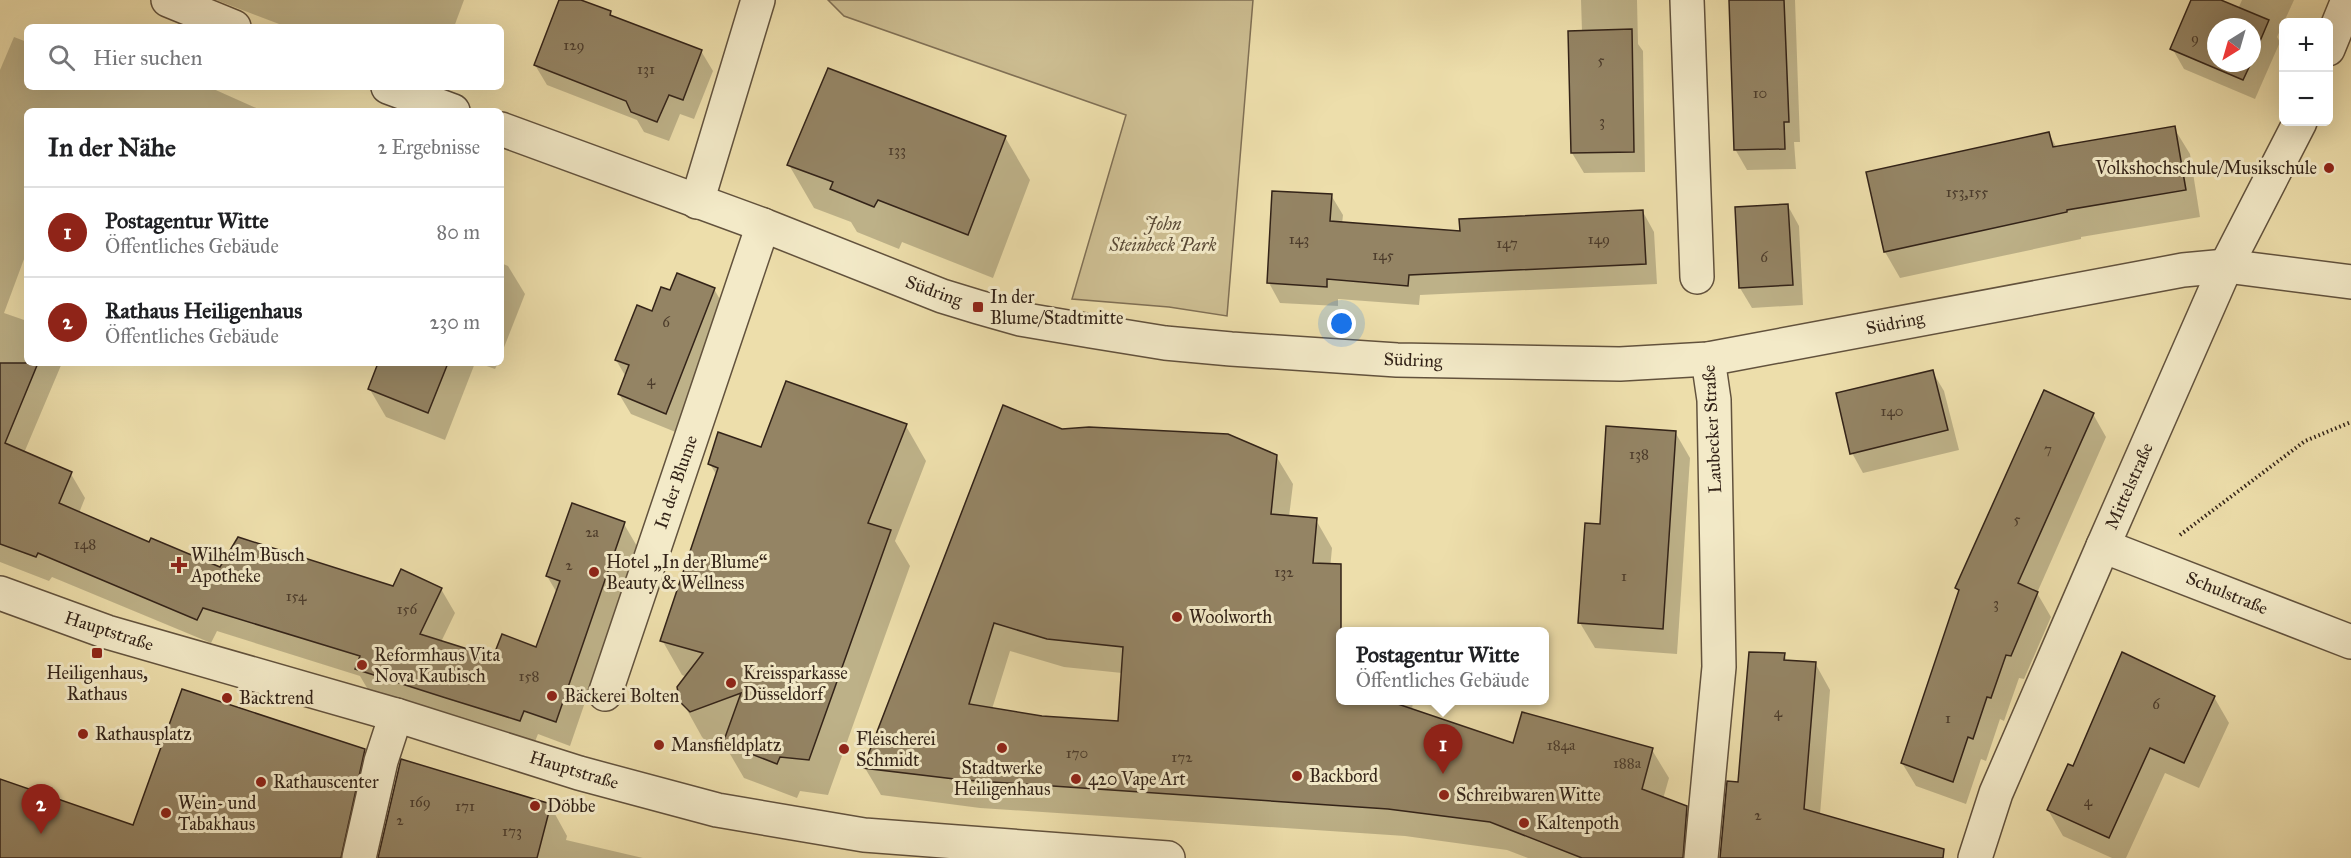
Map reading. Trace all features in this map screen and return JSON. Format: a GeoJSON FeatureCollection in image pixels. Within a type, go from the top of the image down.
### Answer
{"type":"FeatureCollection","features":[{"type":"Feature","properties":{"kind":"street"},"geometry":{"type":"LineString","coordinates":[[168,0],[227,24]]}},
{"type":"Feature","properties":{"kind":"street"},"geometry":{"type":"LineString","coordinates":[[696,202],[758,0]]}},
{"type":"Feature","properties":{"kind":"street"},"geometry":{"type":"LineString","coordinates":[[1687,0],[1697,277]]}},
{"type":"Feature","properties":{"kind":"street"},"geometry":{"type":"LineString","coordinates":[[2338,38],[2348,0]]}},
{"type":"Feature","properties":{"kind":"street"},"geometry":{"type":"LineString","coordinates":[[396,90],[445,108]]}},
{"type":"Feature","properties":{"kind":"street","name":"Mittelstraße"},"geometry":{"type":"LineString","coordinates":[[1976,858],[1996,793],[2226,266],[2298,126]]}},
{"type":"Feature","properties":{"kind":"street","name":"Südring"},"geometry":{"type":"LineString","coordinates":[[504,130],[763,225],[942,296],[1020,319],[1166,343],[1396,360],[1620,364],[1708,359],[2182,270],[2226,266],[2351,282]]}},
{"type":"Feature","properties":{"kind":"street","name":"In der Blume"},"geometry":{"type":"LineString","coordinates":[[605,694],[763,225]]}},
{"type":"Feature","properties":{"kind":"street","name":"Laubecker Straße"},"geometry":{"type":"LineString","coordinates":[[1701,858],[1719,667],[1714,400],[1708,359]]}},
{"type":"Feature","properties":{"kind":"street","name":"Schulstraße"},"geometry":{"type":"LineString","coordinates":[[2103,546],[2351,642]]}},
{"type":"Feature","properties":{"kind":"street","name":"Hauptstraße"},"geometry":{"type":"LineString","coordinates":[[0,593],[107,632],[396,715],[663,796],[772,821],[864,835],[943,843],[1168,858]]}},
{"type":"Feature","properties":{"kind":"street"},"geometry":{"type":"LineString","coordinates":[[359,858],[381,761],[396,715]]}},
{"type":"Feature","properties":{"kind":"path"},"geometry":{"type":"LineString","coordinates":[[2149,562],[2248,482],[2305,441],[2351,422]]}},
{"type":"Feature","properties":{"kind":"green space","name":"John Steinbeck Park"},"geometry":{"type":"Polygon","coordinates":[[[828,0],[1253,0],[1227,316],[1169,307],[1072,299],[1126,115],[844,16],[828,0]]]}},
{"type":"Feature","properties":{"kind":"building"},"geometry":{"type":"Polygon","coordinates":[[[559,0],[581,0],[611,11],[610,15],[702,50],[683,100],[669,95],[657,122],[631,112],[626,101],[534,65],[559,0]]]}},
{"type":"Feature","properties":{"kind":"building"},"geometry":{"type":"Polygon","coordinates":[[[1729,0],[1784,0],[1789,122],[1784,122],[1785,149],[1734,150],[1729,0]]]}},
{"type":"Feature","properties":{"kind":"building"},"geometry":{"type":"Polygon","coordinates":[[[2191,0],[2221,0],[2269,20],[2261,39],[2261,18],[2207,18],[2207,65],[2170,49],[2191,0]]]}},
{"type":"Feature","properties":{"kind":"building"},"geometry":{"type":"Polygon","coordinates":[[[1632,29],[1634,152],[1571,153],[1568,31],[1632,29]]]}},
{"type":"Feature","properties":{"kind":"building"},"geometry":{"type":"Polygon","coordinates":[[[828,68],[1006,136],[968,235],[878,200],[874,207],[830,189],[833,182],[787,165],[828,68]]]}},
{"type":"Feature","properties":{"kind":"building"},"geometry":{"type":"Polygon","coordinates":[[[2224,72],[2247,72],[2243,80],[2224,72]]]}},
{"type":"Feature","properties":{"kind":"building"},"geometry":{"type":"Polygon","coordinates":[[[2175,126],[2186,190],[2067,210],[2067,212],[1884,252],[1866,172],[2049,132],[2053,147],[2175,126]]]}},
{"type":"Feature","properties":{"kind":"building"},"geometry":{"type":"Polygon","coordinates":[[[1272,191],[1332,194],[1330,221],[1460,231],[1459,219],[1643,210],[1646,264],[1409,275],[1408,286],[1327,279],[1327,287],[1267,283],[1272,191]]]}},
{"type":"Feature","properties":{"kind":"building"},"geometry":{"type":"Polygon","coordinates":[[[1788,204],[1793,285],[1739,288],[1735,207],[1788,204]]]}},
{"type":"Feature","properties":{"kind":"building"},"geometry":{"type":"Polygon","coordinates":[[[677,273],[715,288],[666,414],[618,394],[629,365],[615,360],[637,305],[652,311],[661,287],[670,290],[677,273]]]}},
{"type":"Feature","properties":{"kind":"building"},"geometry":{"type":"Polygon","coordinates":[[[0,363],[24,363],[24,366],[37,366],[5,443],[72,472],[59,503],[149,542],[151,538],[220,567],[238,537],[393,586],[401,569],[442,588],[420,634],[493,657],[502,634],[536,647],[560,581],[546,576],[572,503],[625,522],[556,722],[524,711],[520,721],[355,669],[360,656],[203,608],[197,620],[38,553],[36,557],[0,544],[0,363]]]}},
{"type":"Feature","properties":{"kind":"building"},"geometry":{"type":"Polygon","coordinates":[[[377,366],[447,366],[428,413],[368,389],[377,366]]]}},
{"type":"Feature","properties":{"kind":"building"},"geometry":{"type":"Polygon","coordinates":[[[1933,370],[1948,430],[1850,454],[1836,393],[1933,370]]]}},
{"type":"Feature","properties":{"kind":"building"},"geometry":{"type":"Polygon","coordinates":[[[786,381],[907,424],[868,523],[891,530],[809,760],[780,757],[777,764],[723,743],[741,693],[690,712],[680,702],[677,687],[703,653],[660,641],[718,468],[708,464],[718,432],[761,447],[786,381]]]}},
{"type":"Feature","properties":{"kind":"building"},"geometry":{"type":"Polygon","coordinates":[[[2044,390],[2094,413],[2018,583],[2038,592],[2011,656],[2006,655],[1991,698],[1987,697],[1973,739],[1968,737],[1953,782],[1901,763],[1959,590],[1955,588],[2044,390]]]}},
{"type":"Feature","properties":{"kind":"building"},"geometry":{"type":"Polygon","coordinates":[[[1003,405],[1062,429],[1089,427],[1228,434],[1277,455],[1271,514],[1317,518],[1313,563],[1341,564],[1341,627],[1336,627],[1336,705],[1401,705],[1513,743],[1522,712],[1653,748],[1642,789],[1687,806],[1683,858],[1582,858],[1490,822],[1388,809],[963,780],[863,768],[1003,405]],[[994,623],[969,704],[1042,716],[1118,721],[1123,647],[1047,639],[994,623]]]}},
{"type":"Feature","properties":{"kind":"building"},"geometry":{"type":"Polygon","coordinates":[[[1606,426],[1676,431],[1663,629],[1578,623],[1585,523],[1600,524],[1606,426]]]}},
{"type":"Feature","properties":{"kind":"building"},"geometry":{"type":"Polygon","coordinates":[[[1749,652],[1785,653],[1784,660],[1816,662],[1804,809],[1944,849],[1943,858],[1720,858],[1727,781],[1738,782],[1749,652]]]}},
{"type":"Feature","properties":{"kind":"building"},"geometry":{"type":"Polygon","coordinates":[[[2122,652],[2215,696],[2184,763],[2150,748],[2109,838],[2047,810],[2068,764],[2073,766],[2122,652]]]}},
{"type":"Feature","properties":{"kind":"building"},"geometry":{"type":"Polygon","coordinates":[[[182,689],[365,749],[341,858],[0,858],[0,779],[133,825],[182,689]]]}},
{"type":"Feature","properties":{"kind":"building"},"geometry":{"type":"Polygon","coordinates":[[[401,759],[551,804],[537,858],[378,858],[401,759]]]}},
{"type":"Feature","properties":{"kind":"place","name":"Volkshochschule/Musikschule"},"geometry":{"type":"Point","coordinates":[2329,168]}},
{"type":"Feature","properties":{"kind":"place","name":"In der Blume/Stadtmitte"},"geometry":{"type":"Point","coordinates":[978,307]}},
{"type":"Feature","properties":{"kind":"place","name":"Wilhelm Busch Apotheke"},"geometry":{"type":"Point","coordinates":[179,565]}},
{"type":"Feature","properties":{"kind":"place","name":"Hotel „In der Blume“ Beauty & Wellness"},"geometry":{"type":"Point","coordinates":[594,572]}},
{"type":"Feature","properties":{"kind":"place","name":"Woolworth"},"geometry":{"type":"Point","coordinates":[1177,617]}},
{"type":"Feature","properties":{"kind":"place","name":"Heiligenhaus, Rathaus"},"geometry":{"type":"Point","coordinates":[97,653]}},
{"type":"Feature","properties":{"kind":"place","name":"Reformhaus Vita Nova Kaubisch"},"geometry":{"type":"Point","coordinates":[362,665]}},
{"type":"Feature","properties":{"kind":"place","name":"Kreissparkasse Düsseldorf"},"geometry":{"type":"Point","coordinates":[731,683]}},
{"type":"Feature","properties":{"kind":"place","name":"Bäckerei Bolten"},"geometry":{"type":"Point","coordinates":[552,696]}},
{"type":"Feature","properties":{"kind":"place","name":"Backtrend"},"geometry":{"type":"Point","coordinates":[227,698]}},
{"type":"Feature","properties":{"kind":"place","name":"Rathausplatz"},"geometry":{"type":"Point","coordinates":[83,734]}},
{"type":"Feature","properties":{"kind":"place","name":"Mansfieldplatz"},"geometry":{"type":"Point","coordinates":[659,745]}},
{"type":"Feature","properties":{"kind":"place","name":"Stadtwerke Heiligenhaus"},"geometry":{"type":"Point","coordinates":[1002,748]}},
{"type":"Feature","properties":{"kind":"place","name":"Fleischerei Schmidt"},"geometry":{"type":"Point","coordinates":[844,749]}},
{"type":"Feature","properties":{"kind":"place","name":"Postagentur Witte"},"geometry":{"type":"Point","coordinates":[1443,774]}},
{"type":"Feature","properties":{"kind":"place","name":"Backbord"},"geometry":{"type":"Point","coordinates":[1297,776]}},
{"type":"Feature","properties":{"kind":"place","name":"420 Vape Art"},"geometry":{"type":"Point","coordinates":[1076,779]}},
{"type":"Feature","properties":{"kind":"place","name":"Rathauscenter"},"geometry":{"type":"Point","coordinates":[261,782]}},
{"type":"Feature","properties":{"kind":"place","name":"Schreibwaren Witte"},"geometry":{"type":"Point","coordinates":[1444,795]}},
{"type":"Feature","properties":{"kind":"place","name":"Döbbe"},"geometry":{"type":"Point","coordinates":[535,806]}},
{"type":"Feature","properties":{"kind":"place","name":"Wein- und Tabakhaus"},"geometry":{"type":"Point","coordinates":[166,813]}},
{"type":"Feature","properties":{"kind":"place","name":"Kaltenpoth"},"geometry":{"type":"Point","coordinates":[1524,823]}},
{"type":"Feature","properties":{"kind":"place","name":"Rathaus Heiligenhaus"},"geometry":{"type":"Point","coordinates":[41,834]}}]}
